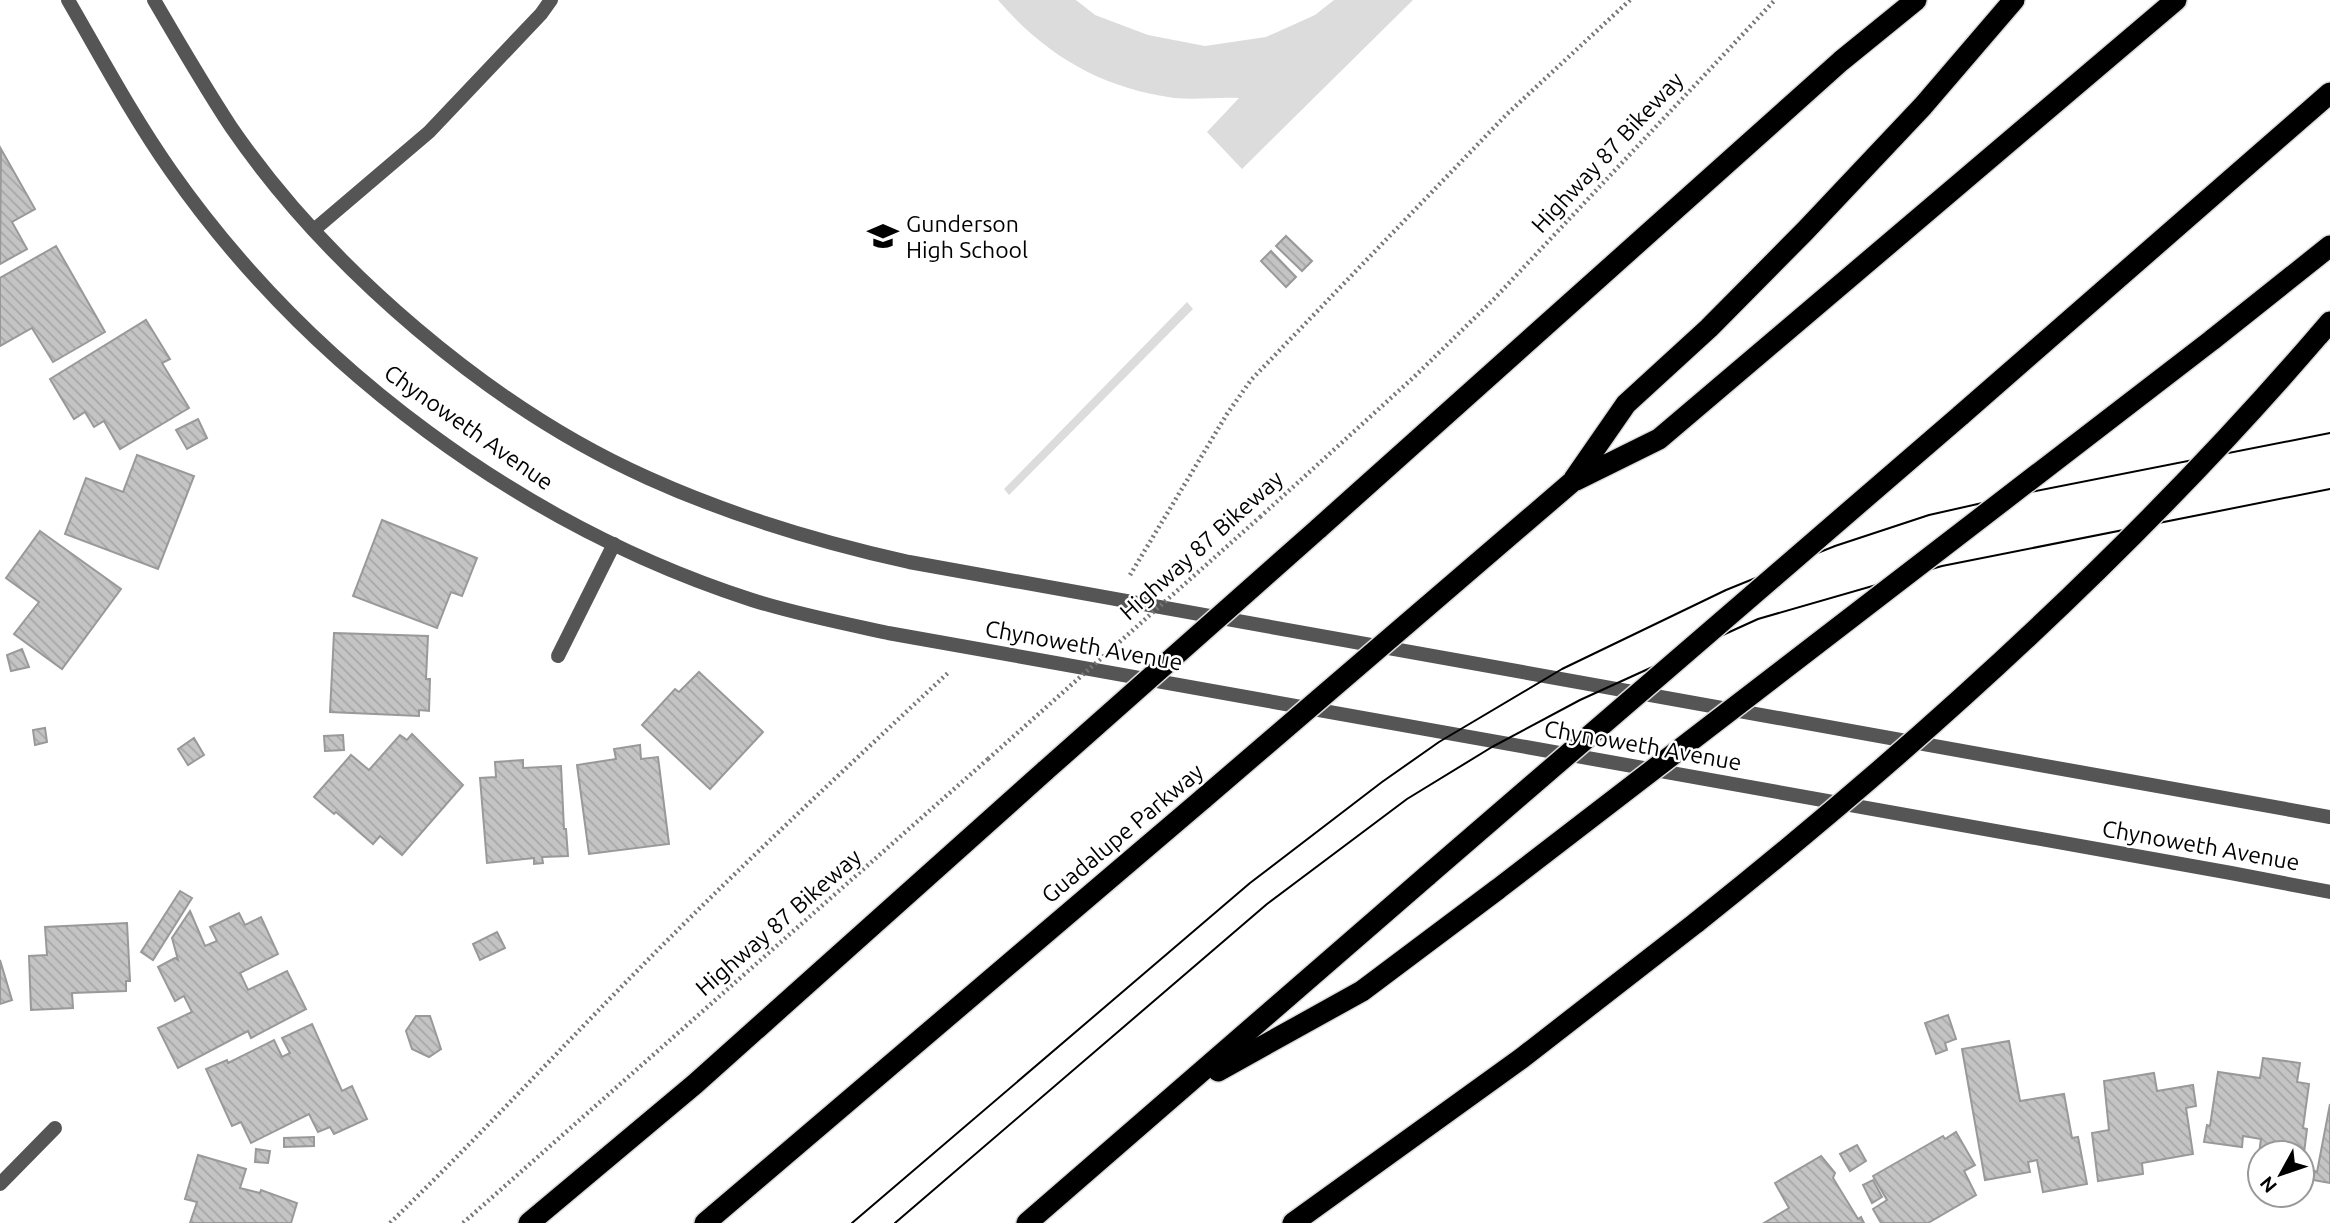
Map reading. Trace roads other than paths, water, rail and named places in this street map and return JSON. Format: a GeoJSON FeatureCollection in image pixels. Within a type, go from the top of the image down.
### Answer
{"type":"FeatureCollection","features":[{"type":"Feature","properties":{"kind":"highway"},"geometry":{"type":"LineString","coordinates":[[529,1223],[695,1084],[1830,71],[1916,0]]}},
{"type":"Feature","properties":{"kind":"highway"},"geometry":{"type":"LineString","coordinates":[[1572,482],[1626,404],[1709,328],[1805,231],[1923,106],[2014,0]]}},
{"type":"Feature","properties":{"kind":"highway"},"geometry":{"type":"LineString","coordinates":[[1572,482],[1659,439],[2176,0]]}},
{"type":"Feature","properties":{"kind":"highway"},"geometry":{"type":"LineString","coordinates":[[1027,1223],[2330,93]]}},
{"type":"Feature","properties":{"kind":"highway"},"geometry":{"type":"LineString","coordinates":[[1180,1092],[1362,990],[2212,340],[2330,246]]}},
{"type":"Feature","properties":{"kind":"highway"},"geometry":{"type":"LineString","coordinates":[[1293,1223],[1522,1058],[1697,922],[1846,801],[2006,657],[2167,499],[2262,400],[2324,329]]}},
{"type":"Feature","properties":{"kind":"highway","name":"Guadalupe Parkway"},"geometry":{"type":"LineString","coordinates":[[705,1223],[1572,482]]}},
{"type":"Feature","properties":{"kind":"street","name":"Chynoweth Avenue"},"geometry":{"type":"LineString","coordinates":[[68,0],[171,171],[224,240],[284,307],[346,366],[410,418],[475,465],[544,508],[683,575],[752,600],[864,628],[2330,892]]}},
{"type":"Feature","properties":{"kind":"street","name":"Chynoweth Avenue"},"geometry":{"type":"LineString","coordinates":[[154,0],[232,128],[283,194],[335,253],[393,309],[450,356],[526,410],[580,443],[646,478],[774,528],[909,562],[2330,817]]}},
{"type":"Feature","properties":{"kind":"street"},"geometry":{"type":"LineString","coordinates":[[315,229],[429,132],[541,14],[551,0]]}},
{"type":"Feature","properties":{"kind":"street"},"geometry":{"type":"LineString","coordinates":[[558,656],[614,544]]}},
{"type":"Feature","properties":{"kind":"street"},"geometry":{"type":"LineString","coordinates":[[0,1184],[55,1129]]}},
{"type":"Feature","properties":{"kind":"tram line"},"geometry":{"type":"LineString","coordinates":[[852,1223],[1250,883],[1439,742],[1562,669],[1726,590],[1835,546],[1929,515],[2330,433]]}},
{"type":"Feature","properties":{"kind":"tram line"},"geometry":{"type":"LineString","coordinates":[[895,1223],[1267,904],[1407,799],[1492,747],[1580,700],[1758,619],[1942,566],[2330,489]]}},
{"type":"Feature","properties":{"kind":"place","name":"Gunderson High School"},"geometry":{"type":"Point","coordinates":[883,236]}}]}
